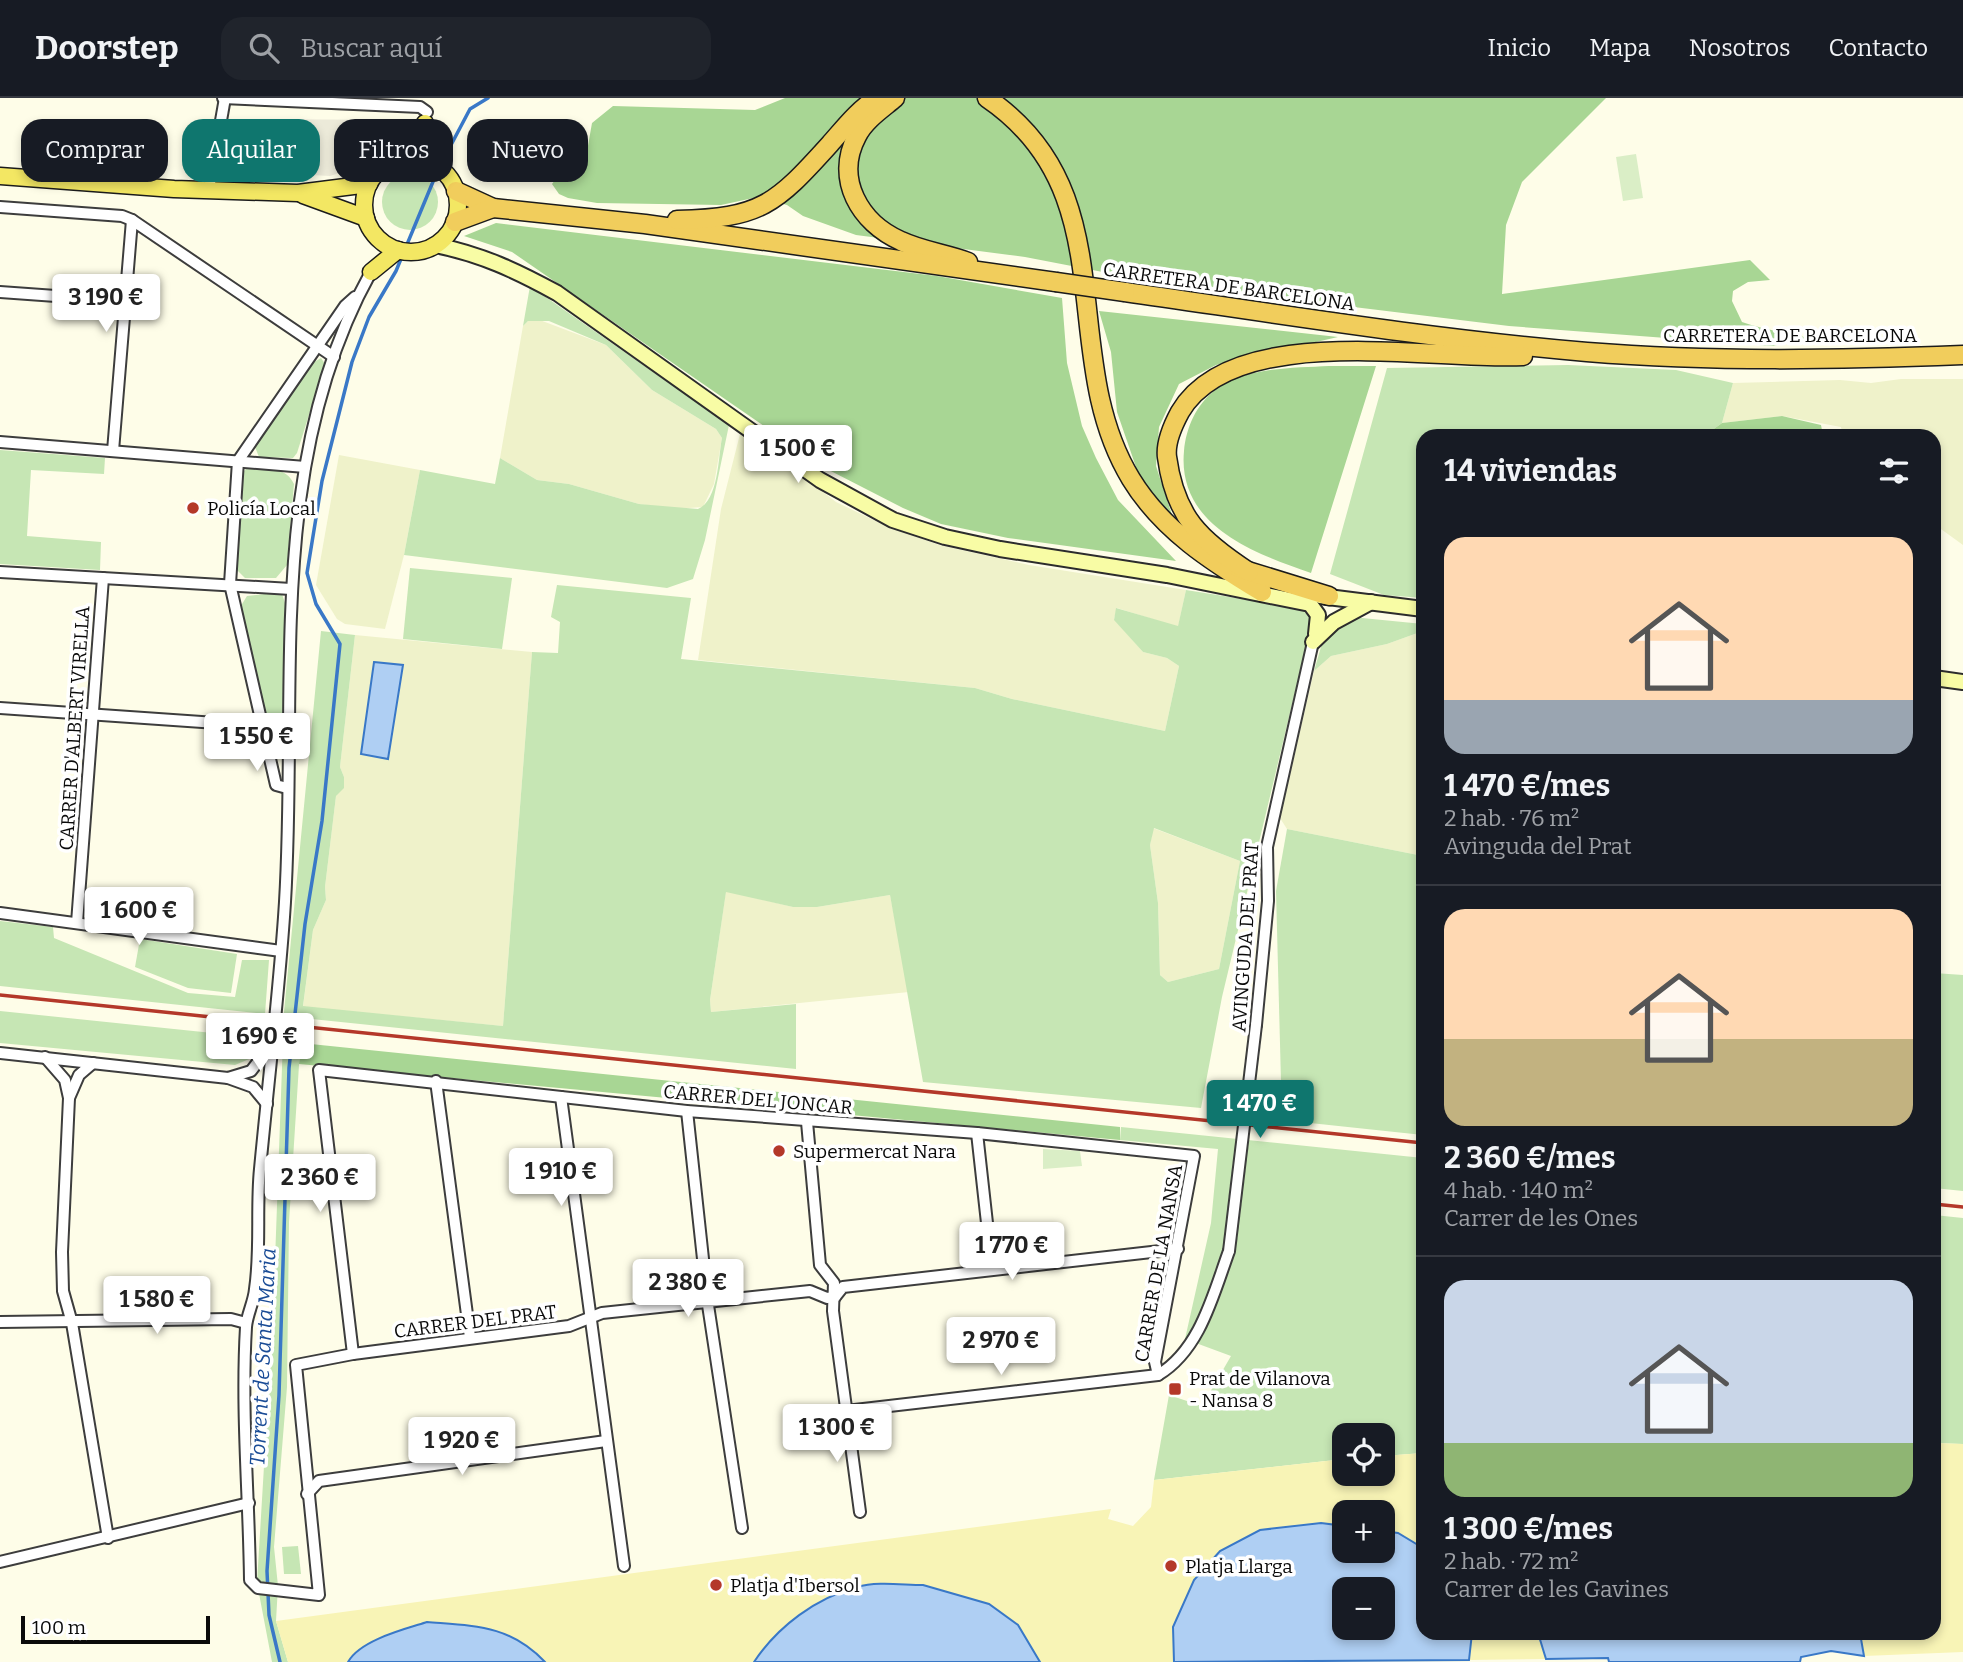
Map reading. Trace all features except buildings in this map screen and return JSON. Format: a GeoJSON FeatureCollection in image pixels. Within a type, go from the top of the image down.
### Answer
{"type":"FeatureCollection","features":[{"type":"Feature","properties":{"kind":"highway"},"geometry":{"type":"LineString","coordinates":[[645,224],[722,219],[765,206],[799,178],[862,107],[877,98]]}},
{"type":"Feature","properties":{"kind":"highway"},"geometry":{"type":"LineString","coordinates":[[895,98],[873,116],[858,135],[850,155],[849,182],[862,215],[901,241],[1008,276]]}},
{"type":"Feature","properties":{"kind":"highway"},"geometry":{"type":"LineString","coordinates":[[987,98],[1016,118],[1033,139],[1055,171],[1072,213],[1084,269],[1094,362],[1115,448],[1130,478],[1150,506],[1189,545],[1268,593]]}},
{"type":"Feature","properties":{"kind":"highway"},"geometry":{"type":"LineString","coordinates":[[456,191],[493,208]]}},
{"type":"Feature","properties":{"kind":"highway"},"geometry":{"type":"LineString","coordinates":[[455,222],[493,208]]}},
{"type":"Feature","properties":{"kind":"highway","name":"CARRETERA DE BARCELONA"},"geometry":{"type":"LineString","coordinates":[[493,208],[645,224],[1366,327],[1589,352],[1793,360],[1963,355]]}},
{"type":"Feature","properties":{"kind":"highway"},"geometry":{"type":"LineString","coordinates":[[1249,572],[1210,545],[1185,517],[1171,486],[1166,450],[1173,424],[1185,403],[1211,381],[1238,368],[1310,351],[1517,356],[1589,352]]}},
{"type":"Feature","properties":{"kind":"highway"},"geometry":{"type":"LineString","coordinates":[[1211,560],[1334,597]]}},
{"type":"Feature","properties":{"kind":"main road"},"geometry":{"type":"LineString","coordinates":[[0,168],[210,183],[298,194],[369,184],[365,195],[366,218],[379,238],[405,250]]}},
{"type":"Feature","properties":{"kind":"main road"},"geometry":{"type":"LineString","coordinates":[[0,176],[174,189],[268,191]]}},
{"type":"Feature","properties":{"kind":"main road"},"geometry":{"type":"LineString","coordinates":[[435,245],[447,235],[455,222],[458,206],[456,191],[449,182]]}},
{"type":"Feature","properties":{"kind":"main road"},"geometry":{"type":"LineString","coordinates":[[298,194],[366,218]]}},
{"type":"Feature","properties":{"kind":"main road"},"geometry":{"type":"LineString","coordinates":[[370,272],[379,238]]}},
{"type":"Feature","properties":{"kind":"main road"},"geometry":{"type":"LineString","coordinates":[[370,272],[405,250],[435,245],[472,252],[514,269],[557,293],[820,480],[893,520],[945,537],[1000,549],[1268,593],[1310,604],[1318,615],[1314,638]]}},
{"type":"Feature","properties":{"kind":"main road"},"geometry":{"type":"LineString","coordinates":[[1268,593],[1334,597],[1416,608]]}},
{"type":"Feature","properties":{"kind":"main road"},"geometry":{"type":"LineString","coordinates":[[1334,597],[1339,615],[1334,622]]}},
{"type":"Feature","properties":{"kind":"main road"},"geometry":{"type":"LineString","coordinates":[[1314,638],[1334,597]]}},
{"type":"Feature","properties":{"kind":"main road"},"geometry":{"type":"LineString","coordinates":[[1314,638],[1334,622],[1371,602]]}},
{"type":"Feature","properties":{"kind":"main road"},"geometry":{"type":"LineString","coordinates":[[1941,679],[1963,682]]}},
{"type":"Feature","properties":{"kind":"street"},"geometry":{"type":"LineString","coordinates":[[210,183],[224,98],[420,107],[426,118]]}},
{"type":"Feature","properties":{"kind":"street"},"geometry":{"type":"LineString","coordinates":[[426,118],[430,98]]}},
{"type":"Feature","properties":{"kind":"street"},"geometry":{"type":"LineString","coordinates":[[0,208],[115,215],[132,220],[334,357]]}},
{"type":"Feature","properties":{"kind":"street"},"geometry":{"type":"LineString","coordinates":[[113,451],[132,220]]}},
{"type":"Feature","properties":{"kind":"street"},"geometry":{"type":"LineString","coordinates":[[306,1470],[319,1595],[262,1589],[250,1580],[249,1503],[245,1468],[246,1323],[256,1289],[259,1173],[281,951],[288,788],[291,589],[305,467],[314,421],[334,357],[370,272]]}},
{"type":"Feature","properties":{"kind":"street"},"geometry":{"type":"LineString","coordinates":[[0,292],[125,302]]}},
{"type":"Feature","properties":{"kind":"street"},"geometry":{"type":"LineString","coordinates":[[288,788],[276,785],[230,584],[238,461],[345,306],[359,293]]}},
{"type":"Feature","properties":{"kind":"street"},"geometry":{"type":"LineString","coordinates":[[0,442],[305,467]]}},
{"type":"Feature","properties":{"kind":"street"},"geometry":{"type":"LineString","coordinates":[[0,572],[291,589]]}},
{"type":"Feature","properties":{"kind":"street","name":"CARRER D'ALBERT VIRELLA"},"geometry":{"type":"LineString","coordinates":[[76,923],[103,579]]}},
{"type":"Feature","properties":{"kind":"street","name":"AVINGUDA DEL PRAT"},"geometry":{"type":"LineString","coordinates":[[1158,1375],[1171,1367],[1197,1333],[1229,1251],[1268,901],[1267,847],[1314,638]]}},
{"type":"Feature","properties":{"kind":"street"},"geometry":{"type":"LineString","coordinates":[[0,708],[289,728]]}},
{"type":"Feature","properties":{"kind":"street"},"geometry":{"type":"LineString","coordinates":[[0,913],[281,951]]}},
{"type":"Feature","properties":{"kind":"street"},"geometry":{"type":"LineString","coordinates":[[228,1077],[251,1071],[262,1059],[272,1041]]}},
{"type":"Feature","properties":{"kind":"street"},"geometry":{"type":"LineString","coordinates":[[0,1053],[228,1077],[254,1087],[267,1104]]}},
{"type":"Feature","properties":{"kind":"street"},"geometry":{"type":"LineString","coordinates":[[45,1057],[65,1080],[69,1098],[62,1252],[63,1291],[72,1323],[108,1538]]}},
{"type":"Feature","properties":{"kind":"street"},"geometry":{"type":"LineString","coordinates":[[69,1098],[79,1075],[93,1063]]}},
{"type":"Feature","properties":{"kind":"street","name":"CARRER DEL JONCAR"},"geometry":{"type":"LineString","coordinates":[[353,1354],[319,1070],[687,1111],[977,1133],[1194,1156]]}},
{"type":"Feature","properties":{"kind":"street"},"geometry":{"type":"LineString","coordinates":[[436,1081],[470,1337]]}},
{"type":"Feature","properties":{"kind":"street"},"geometry":{"type":"LineString","coordinates":[[561,1097],[624,1566]]}},
{"type":"Feature","properties":{"kind":"street"},"geometry":{"type":"LineString","coordinates":[[687,1111],[708,1303],[742,1528]]}},
{"type":"Feature","properties":{"kind":"street"},"geometry":{"type":"LineString","coordinates":[[807,1122],[820,1265],[834,1283],[833,1311],[860,1512]]}},
{"type":"Feature","properties":{"kind":"street"},"geometry":{"type":"LineString","coordinates":[[977,1133],[992,1268]]}},
{"type":"Feature","properties":{"kind":"street","name":"CARRER DE LA NANSA"},"geometry":{"type":"LineString","coordinates":[[1158,1375],[1155,1362],[1194,1156]]}},
{"type":"Feature","properties":{"kind":"street"},"geometry":{"type":"LineString","coordinates":[[835,1297],[843,1287],[1178,1249]]}},
{"type":"Feature","properties":{"kind":"street","name":"CARRER DEL PRAT"},"geometry":{"type":"LineString","coordinates":[[306,1470],[296,1365],[470,1337],[569,1326],[592,1315],[810,1292],[827,1298],[835,1297]]}},
{"type":"Feature","properties":{"kind":"street"},"geometry":{"type":"LineString","coordinates":[[0,1322],[231,1319],[246,1323]]}},
{"type":"Feature","properties":{"kind":"street"},"geometry":{"type":"LineString","coordinates":[[1160,1339],[1168,1353],[1182,1353]]}},
{"type":"Feature","properties":{"kind":"street"},"geometry":{"type":"LineString","coordinates":[[846,1411],[1158,1375]]}},
{"type":"Feature","properties":{"kind":"street"},"geometry":{"type":"LineString","coordinates":[[307,1494],[319,1481],[606,1441]]}},
{"type":"Feature","properties":{"kind":"street"},"geometry":{"type":"LineString","coordinates":[[306,1470],[319,1481]]}},
{"type":"Feature","properties":{"kind":"street"},"geometry":{"type":"LineString","coordinates":[[0,1562],[249,1503]]}},
{"type":"Feature","properties":{"kind":"green space"},"geometry":{"type":"Polygon","coordinates":[[[785,98],[1606,98],[1522,182],[1506,225],[1502,294],[1750,260],[1770,280],[1748,282],[1733,291],[1732,301],[1742,322],[1812,339],[1772,346],[1509,326],[1165,284],[1025,257],[856,235],[803,216],[787,205],[758,197],[721,205],[597,203],[568,198],[559,194],[552,184],[588,182],[588,146],[592,123],[613,106],[755,110],[785,98]]]}},
{"type":"Feature","properties":{"kind":"green space"},"geometry":{"type":"Polygon","coordinates":[[[1636,154],[1643,198],[1623,201],[1616,157],[1636,154]]]}},
{"type":"Feature","properties":{"kind":"green space"},"geometry":{"type":"Polygon","coordinates":[[[390,182],[430,182],[437,197],[436,213],[430,222],[421,228],[399,228],[390,222],[384,213],[384,191],[390,182]]]}},
{"type":"Feature","properties":{"kind":"green space"},"geometry":{"type":"Polygon","coordinates":[[[496,223],[937,276],[1062,298],[1067,363],[1082,426],[1118,500],[1176,561],[1008,538],[941,524],[903,508],[825,468],[512,252],[464,236],[496,223]]]}},
{"type":"Feature","properties":{"kind":"green space"},"geometry":{"type":"Polygon","coordinates":[[[530,286],[729,425],[705,540],[693,579],[667,588],[404,555],[420,470],[495,484],[500,458],[537,480],[569,484],[639,504],[698,509],[710,497],[714,488],[722,438],[716,429],[652,390],[606,345],[549,321],[528,321],[523,326],[530,286]]]}},
{"type":"Feature","properties":{"kind":"green space"},"geometry":{"type":"Polygon","coordinates":[[[1099,311],[1338,337],[1216,365],[1179,384],[1159,427],[1156,466],[1172,515],[1150,493],[1137,470],[1117,412],[1111,352],[1099,311]]]}},
{"type":"Feature","properties":{"kind":"green space"},"geometry":{"type":"Polygon","coordinates":[[[537,319],[606,345],[652,390],[716,429],[722,438],[714,484],[703,507],[674,509],[639,504],[569,484],[537,480],[500,458],[523,326],[528,321],[537,319]]]}},
{"type":"Feature","properties":{"kind":"green space"},"geometry":{"type":"Polygon","coordinates":[[[321,358],[325,364],[297,453],[293,458],[259,457],[255,447],[309,365],[321,358]]]}},
{"type":"Feature","properties":{"kind":"green space"},"geometry":{"type":"Polygon","coordinates":[[[1568,365],[1676,370],[1733,383],[1722,423],[1714,429],[1416,429],[1416,597],[1384,595],[1330,574],[1387,368],[1568,365]]]}},
{"type":"Feature","properties":{"kind":"green space"},"geometry":{"type":"Polygon","coordinates":[[[1376,366],[1311,573],[1243,545],[1206,517],[1193,498],[1185,477],[1184,451],[1187,434],[1197,410],[1208,396],[1227,382],[1270,370],[1376,366]]]}},
{"type":"Feature","properties":{"kind":"green space"},"geometry":{"type":"Polygon","coordinates":[[[1901,379],[1963,379],[1963,545],[1941,529],[1941,429],[1841,429],[1782,416],[1722,423],[1733,383],[1840,380],[1871,383],[1901,379]]]}},
{"type":"Feature","properties":{"kind":"green space"},"geometry":{"type":"Polygon","coordinates":[[[1782,416],[1821,425],[1822,429],[1714,429],[1722,423],[1782,416]]]}},
{"type":"Feature","properties":{"kind":"green space"},"geometry":{"type":"Polygon","coordinates":[[[740,434],[772,452],[836,502],[884,525],[939,545],[1029,565],[1186,590],[1178,627],[1117,608],[1114,619],[1143,652],[1167,658],[1179,666],[1165,731],[1012,699],[975,688],[698,660],[721,509],[740,434]]]}},
{"type":"Feature","properties":{"kind":"green space"},"geometry":{"type":"Polygon","coordinates":[[[0,450],[105,458],[104,474],[31,470],[27,536],[101,542],[100,570],[0,564],[0,450]]]}},
{"type":"Feature","properties":{"kind":"green space"},"geometry":{"type":"Polygon","coordinates":[[[339,455],[420,470],[404,555],[385,629],[345,624],[337,619],[316,585],[339,455]]]}},
{"type":"Feature","properties":{"kind":"green space"},"geometry":{"type":"Polygon","coordinates":[[[249,466],[281,471],[294,484],[287,565],[276,578],[245,578],[235,568],[242,473],[249,466]]]}},
{"type":"Feature","properties":{"kind":"green space"},"geometry":{"type":"Polygon","coordinates":[[[410,568],[512,578],[502,649],[403,639],[410,568]]]}},
{"type":"Feature","properties":{"kind":"green space"},"geometry":{"type":"Polygon","coordinates":[[[557,585],[691,598],[681,659],[975,688],[1012,699],[1165,731],[1179,666],[1167,658],[1143,652],[1114,620],[1116,608],[1178,626],[1186,590],[1312,610],[1311,625],[1222,997],[1201,1108],[923,1082],[890,895],[817,907],[793,907],[726,892],[710,1000],[711,1012],[796,1004],[796,1069],[302,1018],[289,1222],[287,1387],[274,1547],[278,1586],[276,1621],[288,1662],[272,1662],[257,1583],[273,1316],[284,1012],[321,631],[355,635],[340,767],[344,788],[336,796],[325,887],[326,900],[313,930],[303,1006],[503,1026],[532,652],[558,653],[560,622],[551,617],[557,585]],[[1154,828],[1150,845],[1158,903],[1160,975],[1168,982],[1219,969],[1240,861],[1154,828]]]}},
{"type":"Feature","properties":{"kind":"green space"},"geometry":{"type":"Polygon","coordinates":[[[282,594],[286,606],[284,715],[273,722],[266,719],[239,609],[247,596],[282,594]]]}},
{"type":"Feature","properties":{"kind":"green space"},"geometry":{"type":"Polygon","coordinates":[[[1352,617],[1416,623],[1416,634],[1387,644],[1331,656],[1314,671],[1323,640],[1352,617]]]}},
{"type":"Feature","properties":{"kind":"green space"},"geometry":{"type":"Polygon","coordinates":[[[1416,634],[1416,855],[1287,829],[1280,818],[1314,671],[1331,656],[1387,644],[1416,634]]]}},
{"type":"Feature","properties":{"kind":"green space"},"geometry":{"type":"Polygon","coordinates":[[[355,635],[532,652],[503,1026],[303,1007],[313,930],[326,900],[325,887],[336,796],[344,777],[340,767],[355,635]],[[374,663],[361,753],[388,759],[402,665],[374,663]]]}},
{"type":"Feature","properties":{"kind":"green space"},"geometry":{"type":"Polygon","coordinates":[[[1153,828],[1240,861],[1219,969],[1168,982],[1160,975],[1158,903],[1150,845],[1153,828]]]}},
{"type":"Feature","properties":{"kind":"green space"},"geometry":{"type":"Polygon","coordinates":[[[1287,829],[1416,855],[1416,1134],[1282,1120],[1276,891],[1287,829]]]}},
{"type":"Feature","properties":{"kind":"green space"},"geometry":{"type":"Polygon","coordinates":[[[726,891],[793,907],[817,907],[890,895],[909,992],[711,1012],[710,1000],[726,891]]]}},
{"type":"Feature","properties":{"kind":"green space"},"geometry":{"type":"Polygon","coordinates":[[[0,921],[53,927],[54,938],[188,993],[235,997],[242,960],[269,960],[265,1014],[0,986],[0,921]]]}},
{"type":"Feature","properties":{"kind":"green space"},"geometry":{"type":"Polygon","coordinates":[[[140,939],[237,954],[231,993],[188,988],[135,967],[140,939]]]}},
{"type":"Feature","properties":{"kind":"green space"},"geometry":{"type":"Polygon","coordinates":[[[1941,973],[1963,975],[1963,1191],[1941,1189],[1941,973]]]}},
{"type":"Feature","properties":{"kind":"green space"},"geometry":{"type":"Polygon","coordinates":[[[0,1011],[262,1038],[254,1057],[235,1065],[0,1043],[0,1011]]]}},
{"type":"Feature","properties":{"kind":"green space"},"geometry":{"type":"Polygon","coordinates":[[[301,1043],[1120,1127],[1120,1140],[299,1064],[301,1043]]]}},
{"type":"Feature","properties":{"kind":"green space"},"geometry":{"type":"Polygon","coordinates":[[[1121,1127],[1416,1157],[1416,1454],[1395,1455],[1395,1423],[1332,1423],[1332,1460],[1154,1480],[1169,1395],[1202,1406],[1231,1356],[1185,1339],[1211,1223],[1218,1149],[1120,1140],[1121,1127]]]}},
{"type":"Feature","properties":{"kind":"green space"},"geometry":{"type":"Polygon","coordinates":[[[1043,1149],[1080,1151],[1082,1166],[1043,1169],[1043,1149]]]}},
{"type":"Feature","properties":{"kind":"green space"},"geometry":{"type":"Polygon","coordinates":[[[1941,1216],[1963,1218],[1963,1444],[1941,1443],[1941,1216]]]}},
{"type":"Feature","properties":{"kind":"green space"},"geometry":{"type":"Polygon","coordinates":[[[298,1546],[301,1574],[284,1574],[282,1547],[298,1546]]]}},
{"type":"Feature","properties":{"kind":"sand"},"geometry":{"type":"Polygon","coordinates":[[[1941,1443],[1963,1444],[1963,1652],[1864,1656],[1861,1640],[1941,1640],[1941,1443]]]}},
{"type":"Feature","properties":{"kind":"sand","name":"Platja d'Ibersol"},"geometry":{"type":"Polygon","coordinates":[[[1416,1454],[1416,1544],[1395,1533],[1395,1500],[1332,1500],[1332,1524],[1320,1523],[1173,1627],[1174,1662],[1040,1662],[1018,1625],[859,1586],[813,1605],[778,1632],[754,1662],[545,1662],[535,1651],[351,1656],[348,1662],[288,1662],[276,1621],[1111,1509],[1108,1519],[1133,1526],[1151,1507],[1154,1480],[1332,1460],[1332,1486],[1395,1486],[1395,1455],[1416,1454]]]}},
{"type":"Feature","properties":{"kind":"sand"},"geometry":{"type":"Polygon","coordinates":[[[1471,1640],[1540,1640],[1546,1659],[1469,1660],[1471,1640]]]}},
{"type":"Feature","properties":{"kind":"shaded area"},"geometry":{"type":"Polygon","coordinates":[[[320,119],[334,120],[334,175],[320,175],[320,119]]]}},
{"type":"Feature","properties":{"kind":"water"},"geometry":{"type":"Polygon","coordinates":[[[374,662],[403,665],[388,759],[361,754],[374,662]]]}},
{"type":"Feature","properties":{"kind":"water"},"geometry":{"type":"Polygon","coordinates":[[[1321,1523],[1332,1524],[1332,1563],[1395,1563],[1395,1533],[1398,1533],[1416,1544],[1416,1640],[1471,1640],[1469,1660],[1174,1662],[1173,1627],[1194,1580],[1220,1551],[1260,1530],[1321,1523]]]}},
{"type":"Feature","properties":{"kind":"water"},"geometry":{"type":"Polygon","coordinates":[[[865,1585],[923,1585],[989,1604],[1018,1625],[1040,1662],[754,1662],[786,1625],[827,1598],[865,1585]]]}},
{"type":"Feature","properties":{"kind":"water"},"geometry":{"type":"Polygon","coordinates":[[[427,1622],[476,1627],[505,1634],[532,1650],[545,1662],[348,1662],[362,1647],[427,1622]]]}},
{"type":"Feature","properties":{"kind":"water"},"geometry":{"type":"Polygon","coordinates":[[[1540,1640],[1861,1640],[1864,1656],[1831,1651],[1801,1657],[1800,1662],[1609,1662],[1608,1658],[1546,1659],[1540,1640]]]}},
{"type":"Feature","properties":{"kind":"waterway","name":"Torrent de Santa Maria"},"geometry":{"type":"LineString","coordinates":[[453,141],[470,109],[488,98]]}},
{"type":"Feature","properties":{"kind":"waterway","name":"Torrent de Santa Maria"},"geometry":{"type":"LineString","coordinates":[[280,1662],[269,1615],[267,1571],[279,1395],[289,1068],[305,924],[322,821],[340,644],[316,604],[307,573],[322,481],[352,362],[369,317],[396,271],[433,182]]}},
{"type":"Feature","properties":{"kind":"railway"},"geometry":{"type":"LineString","coordinates":[[0,995],[1416,1142]]}},
{"type":"Feature","properties":{"kind":"railway"},"geometry":{"type":"LineString","coordinates":[[1941,1205],[1963,1207]]}},
{"type":"Feature","properties":{"kind":"place","name":"Policía Local"},"geometry":{"type":"Point","coordinates":[193,508]}},
{"type":"Feature","properties":{"kind":"place","name":"Supermercat Nara"},"geometry":{"type":"Point","coordinates":[779,1151]}},
{"type":"Feature","properties":{"kind":"place","name":"Prat de Vilanova - Nansa 8"},"geometry":{"type":"Point","coordinates":[1175,1389]}},
{"type":"Feature","properties":{"kind":"place","name":"Platja Llarga"},"geometry":{"type":"Point","coordinates":[1171,1566]}},
{"type":"Feature","properties":{"kind":"place","name":"Platja d'Ibersol"},"geometry":{"type":"Point","coordinates":[716,1585]}}]}
